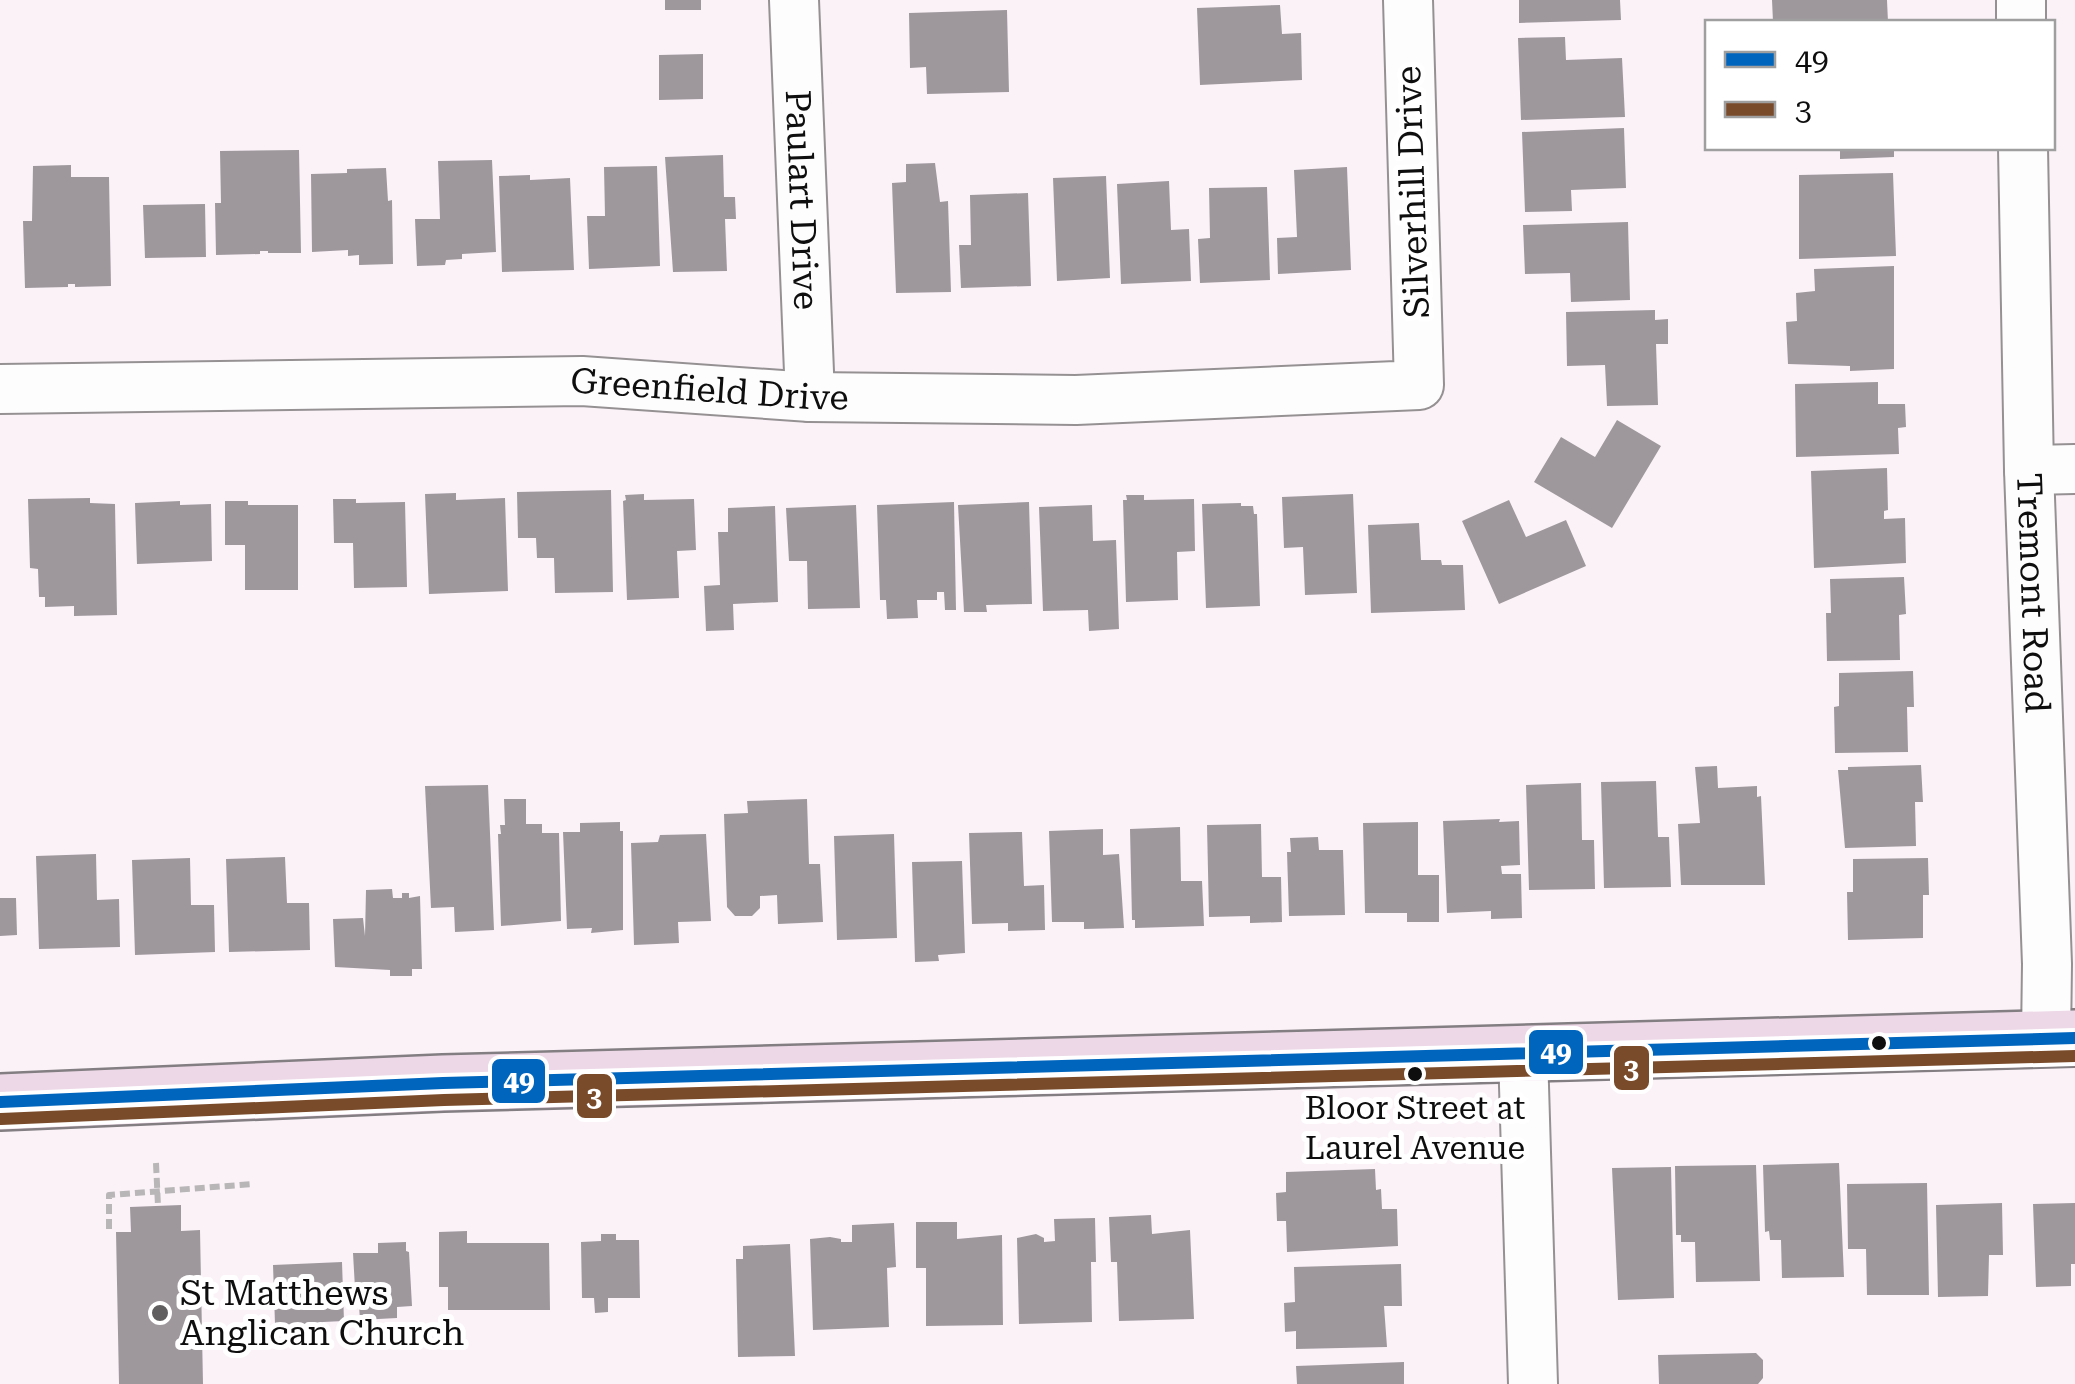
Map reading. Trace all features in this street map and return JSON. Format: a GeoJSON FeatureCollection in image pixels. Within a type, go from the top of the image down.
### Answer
{"type":"FeatureCollection","features":[{"type":"Feature","properties":{"kind":"main road"},"geometry":{"type":"LineString","coordinates":[[0,1102],[427,1084],[2060,1038]]}},
{"type":"Feature","properties":{"kind":"street","name":"Paulart Drive"},"geometry":{"type":"LineString","coordinates":[[794,0],[810,397]]}},
{"type":"Feature","properties":{"kind":"street","name":"Silverhill Drive"},"geometry":{"type":"LineString","coordinates":[[1408,0],[1419,384]]}},
{"type":"Feature","properties":{"kind":"street","name":"Tremont Road"},"geometry":{"type":"LineString","coordinates":[[2023,150],[2052,469],[2047,964],[2060,1038]]}},
{"type":"Feature","properties":{"kind":"street","name":"Greenfield Drive"},"geometry":{"type":"LineString","coordinates":[[0,388],[582,380],[810,397],[1076,400],[1419,384]]}},
{"type":"Feature","properties":{"kind":"street"},"geometry":{"type":"LineString","coordinates":[[1524,1053],[1533,1384]]}},
{"type":"Feature","properties":{"kind":"path"},"geometry":{"type":"LineString","coordinates":[[156,1163],[158,1206]]}},
{"type":"Feature","properties":{"kind":"path"},"geometry":{"type":"LineString","coordinates":[[109,1229],[108,1196],[254,1184]]}},
{"type":"Feature","properties":{"kind":"building"},"geometry":{"type":"Polygon","coordinates":[[[665,0],[701,0],[701,10],[665,10],[665,0]]]}},
{"type":"Feature","properties":{"kind":"building"},"geometry":{"type":"Polygon","coordinates":[[[1519,0],[1620,0],[1621,20],[1519,23],[1519,0]]]}},
{"type":"Feature","properties":{"kind":"building"},"geometry":{"type":"Polygon","coordinates":[[[1772,0],[1887,0],[1888,20],[1773,20],[1772,0]]]}},
{"type":"Feature","properties":{"kind":"building"},"geometry":{"type":"Polygon","coordinates":[[[1280,5],[1282,34],[1301,33],[1302,80],[1200,85],[1197,8],[1280,5]]]}},
{"type":"Feature","properties":{"kind":"building"},"geometry":{"type":"Polygon","coordinates":[[[1007,10],[1009,92],[927,94],[926,67],[910,68],[909,13],[1007,10]]]}},
{"type":"Feature","properties":{"kind":"building"},"geometry":{"type":"Polygon","coordinates":[[[1565,37],[1566,60],[1622,58],[1625,117],[1521,120],[1518,38],[1565,37]]]}},
{"type":"Feature","properties":{"kind":"building"},"geometry":{"type":"Polygon","coordinates":[[[703,54],[703,99],[659,100],[659,55],[703,54]]]}},
{"type":"Feature","properties":{"kind":"building"},"geometry":{"type":"Polygon","coordinates":[[[1624,128],[1626,188],[1571,190],[1572,211],[1525,212],[1522,132],[1624,128]]]}},
{"type":"Feature","properties":{"kind":"building"},"geometry":{"type":"Polygon","coordinates":[[[299,150],[301,253],[216,255],[220,151],[299,150]]]}},
{"type":"Feature","properties":{"kind":"building"},"geometry":{"type":"Polygon","coordinates":[[[1840,150],[1894,150],[1894,157],[1840,159],[1840,150]]]}},
{"type":"Feature","properties":{"kind":"building"},"geometry":{"type":"Polygon","coordinates":[[[723,155],[724,197],[735,197],[736,219],[725,219],[727,271],[673,272],[665,157],[723,155]]]}},
{"type":"Feature","properties":{"kind":"building"},"geometry":{"type":"Polygon","coordinates":[[[492,160],[496,252],[462,254],[462,259],[446,260],[445,265],[417,266],[415,219],[440,219],[438,161],[492,160]]]}},
{"type":"Feature","properties":{"kind":"building"},"geometry":{"type":"Polygon","coordinates":[[[935,163],[940,202],[948,201],[951,292],[896,293],[892,183],[906,182],[906,164],[935,163]]]}},
{"type":"Feature","properties":{"kind":"building"},"geometry":{"type":"Polygon","coordinates":[[[71,165],[71,177],[109,177],[111,286],[25,288],[23,221],[32,221],[33,166],[71,165]]]}},
{"type":"Feature","properties":{"kind":"building"},"geometry":{"type":"Polygon","coordinates":[[[657,166],[660,266],[589,269],[587,216],[605,216],[604,167],[657,166]]]}},
{"type":"Feature","properties":{"kind":"building"},"geometry":{"type":"Polygon","coordinates":[[[1347,167],[1351,270],[1278,274],[1277,238],[1297,237],[1294,170],[1347,167]]]}},
{"type":"Feature","properties":{"kind":"building"},"geometry":{"type":"Polygon","coordinates":[[[386,168],[388,201],[392,200],[393,264],[359,265],[359,255],[348,256],[348,250],[312,252],[311,174],[386,168]]]}},
{"type":"Feature","properties":{"kind":"building"},"geometry":{"type":"Polygon","coordinates":[[[1893,173],[1896,256],[1799,259],[1799,175],[1893,173]]]}},
{"type":"Feature","properties":{"kind":"building"},"geometry":{"type":"Polygon","coordinates":[[[530,175],[530,180],[570,178],[574,270],[502,272],[499,176],[530,175]]]}},
{"type":"Feature","properties":{"kind":"building"},"geometry":{"type":"Polygon","coordinates":[[[1106,176],[1110,278],[1057,281],[1053,178],[1106,176]]]}},
{"type":"Feature","properties":{"kind":"building"},"geometry":{"type":"Polygon","coordinates":[[[1169,181],[1171,230],[1189,229],[1191,281],[1121,284],[1117,184],[1169,181]]]}},
{"type":"Feature","properties":{"kind":"building"},"geometry":{"type":"Polygon","coordinates":[[[1267,187],[1270,280],[1200,283],[1198,239],[1210,238],[1209,188],[1267,187]]]}},
{"type":"Feature","properties":{"kind":"building"},"geometry":{"type":"Polygon","coordinates":[[[1028,193],[1031,286],[961,288],[959,245],[971,245],[970,195],[1028,193]]]}},
{"type":"Feature","properties":{"kind":"building"},"geometry":{"type":"Polygon","coordinates":[[[205,204],[206,257],[145,258],[143,205],[205,204]]]}},
{"type":"Feature","properties":{"kind":"building"},"geometry":{"type":"Polygon","coordinates":[[[1628,222],[1630,300],[1571,302],[1570,273],[1525,274],[1523,225],[1628,222]]]}},
{"type":"Feature","properties":{"kind":"building"},"geometry":{"type":"Polygon","coordinates":[[[1894,266],[1894,369],[1850,371],[1850,366],[1788,364],[1786,322],[1797,321],[1796,293],[1815,291],[1814,269],[1894,266]]]}},
{"type":"Feature","properties":{"kind":"building"},"geometry":{"type":"Polygon","coordinates":[[[1655,310],[1655,320],[1668,319],[1668,344],[1656,344],[1658,405],[1607,406],[1605,365],[1567,366],[1566,312],[1655,310]]]}},
{"type":"Feature","properties":{"kind":"building"},"geometry":{"type":"Polygon","coordinates":[[[1878,382],[1878,404],[1905,404],[1906,427],[1898,428],[1899,454],[1796,457],[1795,384],[1878,382]]]}},
{"type":"Feature","properties":{"kind":"building"},"geometry":{"type":"Polygon","coordinates":[[[1617,420],[1661,446],[1612,528],[1534,482],[1561,437],[1595,457],[1617,420]]]}},
{"type":"Feature","properties":{"kind":"building"},"geometry":{"type":"Polygon","coordinates":[[[1887,468],[1888,510],[1884,511],[1884,519],[1905,518],[1906,563],[1814,568],[1811,471],[1887,468]]]}},
{"type":"Feature","properties":{"kind":"building"},"geometry":{"type":"Polygon","coordinates":[[[611,490],[613,592],[555,593],[554,558],[537,558],[536,538],[518,538],[517,492],[611,490]]]}},
{"type":"Feature","properties":{"kind":"building"},"geometry":{"type":"Polygon","coordinates":[[[456,493],[456,500],[505,498],[508,591],[429,594],[425,494],[456,493]]]}},
{"type":"Feature","properties":{"kind":"building"},"geometry":{"type":"Polygon","coordinates":[[[644,494],[644,500],[694,499],[696,550],[677,551],[679,598],[627,600],[623,501],[625,495],[644,494]]]}},
{"type":"Feature","properties":{"kind":"building"},"geometry":{"type":"Polygon","coordinates":[[[1353,494],[1357,593],[1305,595],[1303,547],[1284,548],[1282,497],[1353,494]]]}},
{"type":"Feature","properties":{"kind":"building"},"geometry":{"type":"Polygon","coordinates":[[[1126,495],[1144,495],[1144,500],[1194,499],[1195,551],[1177,552],[1178,600],[1126,602],[1126,495]]]}},
{"type":"Feature","properties":{"kind":"building"},"geometry":{"type":"Polygon","coordinates":[[[90,498],[90,503],[115,504],[117,615],[74,616],[74,606],[45,607],[45,597],[39,597],[38,569],[30,568],[28,499],[90,498]]]}},
{"type":"Feature","properties":{"kind":"building"},"geometry":{"type":"Polygon","coordinates":[[[333,499],[356,499],[356,503],[405,502],[407,587],[354,588],[353,543],[334,543],[333,499]]]}},
{"type":"Feature","properties":{"kind":"building"},"geometry":{"type":"Polygon","coordinates":[[[1509,500],[1526,537],[1566,520],[1586,566],[1499,604],[1462,521],[1509,500]]]}},
{"type":"Feature","properties":{"kind":"building"},"geometry":{"type":"Polygon","coordinates":[[[180,501],[180,505],[211,504],[212,561],[137,564],[135,503],[180,501]]]}},
{"type":"Feature","properties":{"kind":"building"},"geometry":{"type":"Polygon","coordinates":[[[225,501],[298,505],[298,590],[245,590],[245,545],[225,545],[225,501]]]}},
{"type":"Feature","properties":{"kind":"building"},"geometry":{"type":"Polygon","coordinates":[[[954,502],[956,610],[945,610],[944,592],[937,592],[937,600],[917,600],[918,618],[887,619],[886,600],[880,600],[877,505],[954,502]]]}},
{"type":"Feature","properties":{"kind":"building"},"geometry":{"type":"Polygon","coordinates":[[[1029,502],[1032,604],[986,605],[987,612],[964,612],[958,505],[1029,502]]]}},
{"type":"Feature","properties":{"kind":"building"},"geometry":{"type":"Polygon","coordinates":[[[1202,504],[1253,506],[1257,514],[1260,606],[1206,608],[1202,504]]]}},
{"type":"Feature","properties":{"kind":"building"},"geometry":{"type":"Polygon","coordinates":[[[856,505],[860,608],[808,609],[807,561],[789,561],[786,508],[856,505]]]}},
{"type":"Feature","properties":{"kind":"building"},"geometry":{"type":"Polygon","coordinates":[[[1092,505],[1093,541],[1116,540],[1119,629],[1089,631],[1088,610],[1043,611],[1039,507],[1092,505]]]}},
{"type":"Feature","properties":{"kind":"building"},"geometry":{"type":"Polygon","coordinates":[[[775,506],[778,602],[733,604],[734,630],[706,631],[704,586],[720,585],[718,532],[728,532],[728,508],[775,506]]]}},
{"type":"Feature","properties":{"kind":"building"},"geometry":{"type":"Polygon","coordinates":[[[1419,523],[1421,560],[1463,565],[1465,610],[1371,613],[1368,525],[1419,523]]]}},
{"type":"Feature","properties":{"kind":"building"},"geometry":{"type":"Polygon","coordinates":[[[1904,577],[1906,614],[1899,615],[1900,660],[1827,661],[1830,579],[1904,577]]]}},
{"type":"Feature","properties":{"kind":"building"},"geometry":{"type":"Polygon","coordinates":[[[1913,671],[1914,707],[1907,707],[1908,752],[1835,753],[1834,707],[1839,706],[1839,673],[1913,671]]]}},
{"type":"Feature","properties":{"kind":"building"},"geometry":{"type":"Polygon","coordinates":[[[1921,765],[1923,802],[1915,802],[1916,846],[1845,848],[1838,770],[1921,765]]]}},
{"type":"Feature","properties":{"kind":"building"},"geometry":{"type":"Polygon","coordinates":[[[1717,766],[1718,788],[1757,786],[1757,797],[1761,796],[1765,885],[1681,885],[1678,824],[1700,823],[1695,767],[1717,766]]]}},
{"type":"Feature","properties":{"kind":"building"},"geometry":{"type":"Polygon","coordinates":[[[1656,781],[1658,837],[1669,837],[1671,887],[1604,888],[1601,782],[1656,781]]]}},
{"type":"Feature","properties":{"kind":"building"},"geometry":{"type":"Polygon","coordinates":[[[1581,783],[1582,840],[1594,840],[1595,889],[1529,890],[1526,785],[1581,783]]]}},
{"type":"Feature","properties":{"kind":"building"},"geometry":{"type":"Polygon","coordinates":[[[488,785],[494,930],[455,932],[454,907],[431,908],[425,786],[488,785]]]}},
{"type":"Feature","properties":{"kind":"building"},"geometry":{"type":"Polygon","coordinates":[[[504,799],[526,799],[526,824],[542,824],[542,833],[559,833],[561,921],[501,926],[498,834],[500,825],[505,825],[504,799]]]}},
{"type":"Feature","properties":{"kind":"building"},"geometry":{"type":"Polygon","coordinates":[[[807,799],[809,864],[820,864],[823,922],[778,924],[777,895],[760,896],[760,908],[752,916],[735,916],[727,907],[724,814],[748,813],[747,801],[807,799]]]}},
{"type":"Feature","properties":{"kind":"building"},"geometry":{"type":"Polygon","coordinates":[[[1500,819],[1499,822],[1519,821],[1520,865],[1501,866],[1502,874],[1521,874],[1522,918],[1491,919],[1491,911],[1447,913],[1443,821],[1500,819]]]}},
{"type":"Feature","properties":{"kind":"building"},"geometry":{"type":"Polygon","coordinates":[[[620,822],[623,930],[591,933],[592,928],[567,929],[563,832],[580,832],[580,823],[620,822]]]}},
{"type":"Feature","properties":{"kind":"building"},"geometry":{"type":"Polygon","coordinates":[[[1418,822],[1418,875],[1439,875],[1439,922],[1407,922],[1407,913],[1365,913],[1363,823],[1418,822]]]}},
{"type":"Feature","properties":{"kind":"building"},"geometry":{"type":"Polygon","coordinates":[[[1261,824],[1262,877],[1281,877],[1282,922],[1250,923],[1250,916],[1209,917],[1207,825],[1261,824]]]}},
{"type":"Feature","properties":{"kind":"building"},"geometry":{"type":"Polygon","coordinates":[[[1180,827],[1181,881],[1202,881],[1204,926],[1135,928],[1130,829],[1180,827]]]}},
{"type":"Feature","properties":{"kind":"building"},"geometry":{"type":"Polygon","coordinates":[[[1103,829],[1103,855],[1119,854],[1124,928],[1084,929],[1084,922],[1052,922],[1049,831],[1103,829]]]}},
{"type":"Feature","properties":{"kind":"building"},"geometry":{"type":"Polygon","coordinates":[[[1022,832],[1024,886],[1044,885],[1045,930],[1008,931],[1008,923],[972,924],[969,833],[1022,832]]]}},
{"type":"Feature","properties":{"kind":"building"},"geometry":{"type":"Polygon","coordinates":[[[706,834],[711,921],[678,922],[679,943],[634,945],[631,843],[658,842],[660,835],[706,834]]]}},
{"type":"Feature","properties":{"kind":"building"},"geometry":{"type":"Polygon","coordinates":[[[894,834],[897,938],[837,940],[834,836],[894,834]]]}},
{"type":"Feature","properties":{"kind":"building"},"geometry":{"type":"Polygon","coordinates":[[[1318,837],[1319,850],[1343,850],[1345,915],[1289,916],[1290,838],[1318,837]]]}},
{"type":"Feature","properties":{"kind":"building"},"geometry":{"type":"Polygon","coordinates":[[[96,854],[97,900],[119,899],[120,947],[39,949],[36,856],[96,854]]]}},
{"type":"Feature","properties":{"kind":"building"},"geometry":{"type":"Polygon","coordinates":[[[285,857],[287,903],[309,903],[310,950],[229,952],[226,859],[285,857]]]}},
{"type":"Feature","properties":{"kind":"building"},"geometry":{"type":"Polygon","coordinates":[[[190,858],[191,905],[214,905],[215,952],[135,955],[132,860],[190,858]]]}},
{"type":"Feature","properties":{"kind":"building"},"geometry":{"type":"Polygon","coordinates":[[[1928,858],[1929,895],[1923,895],[1923,938],[1848,940],[1847,892],[1853,892],[1853,859],[1928,858]]]}},
{"type":"Feature","properties":{"kind":"building"},"geometry":{"type":"Polygon","coordinates":[[[962,861],[965,953],[938,955],[939,961],[915,962],[912,862],[962,861]]]}},
{"type":"Feature","properties":{"kind":"building"},"geometry":{"type":"Polygon","coordinates":[[[392,889],[393,898],[402,898],[402,893],[409,893],[409,898],[420,896],[422,969],[412,969],[412,976],[390,976],[390,970],[335,967],[333,919],[363,918],[365,936],[366,890],[392,889]]]}},
{"type":"Feature","properties":{"kind":"building"},"geometry":{"type":"Polygon","coordinates":[[[0,898],[16,898],[17,935],[0,936],[0,898]]]}},
{"type":"Feature","properties":{"kind":"building"},"geometry":{"type":"Polygon","coordinates":[[[1839,1163],[1844,1277],[1782,1278],[1781,1240],[1770,1240],[1769,1231],[1765,1232],[1763,1165],[1839,1163]]]}},
{"type":"Feature","properties":{"kind":"building"},"geometry":{"type":"Polygon","coordinates":[[[1756,1165],[1760,1281],[1696,1282],[1695,1242],[1681,1242],[1681,1235],[1676,1235],[1675,1166],[1756,1165]]]}},
{"type":"Feature","properties":{"kind":"building"},"geometry":{"type":"Polygon","coordinates":[[[1671,1167],[1674,1298],[1618,1300],[1612,1168],[1671,1167]]]}},
{"type":"Feature","properties":{"kind":"building"},"geometry":{"type":"Polygon","coordinates":[[[1375,1169],[1382,1209],[1397,1209],[1398,1246],[1287,1252],[1286,1221],[1277,1221],[1276,1193],[1286,1192],[1286,1172],[1375,1169]]]}},
{"type":"Feature","properties":{"kind":"building"},"geometry":{"type":"Polygon","coordinates":[[[1927,1183],[1929,1295],[1867,1295],[1866,1249],[1848,1249],[1847,1184],[1927,1183]]]}},
{"type":"Feature","properties":{"kind":"building"},"geometry":{"type":"Polygon","coordinates":[[[2002,1203],[2003,1255],[1989,1255],[1988,1296],[1938,1297],[1936,1205],[2002,1203]]]}},
{"type":"Feature","properties":{"kind":"building"},"geometry":{"type":"Polygon","coordinates":[[[2075,1203],[2071,1286],[2036,1287],[2033,1204],[2075,1203]]]}},
{"type":"Feature","properties":{"kind":"building","name":"St Matthews Anglican Church"},"geometry":{"type":"Polygon","coordinates":[[[181,1205],[181,1231],[200,1230],[203,1384],[119,1384],[116,1232],[131,1232],[130,1207],[181,1205]]]}},
{"type":"Feature","properties":{"kind":"building"},"geometry":{"type":"Polygon","coordinates":[[[1151,1215],[1152,1234],[1190,1230],[1194,1319],[1119,1321],[1117,1262],[1111,1262],[1109,1217],[1151,1215]]]}},
{"type":"Feature","properties":{"kind":"building"},"geometry":{"type":"Polygon","coordinates":[[[1095,1218],[1092,1322],[1019,1324],[1017,1238],[1036,1234],[1044,1242],[1055,1241],[1054,1219],[1095,1218]]]}},
{"type":"Feature","properties":{"kind":"building"},"geometry":{"type":"Polygon","coordinates":[[[916,1222],[957,1222],[957,1239],[1002,1235],[1003,1325],[926,1326],[926,1268],[916,1268],[916,1222]]]}},
{"type":"Feature","properties":{"kind":"building"},"geometry":{"type":"Polygon","coordinates":[[[894,1223],[896,1267],[887,1268],[889,1327],[813,1330],[810,1239],[830,1237],[852,1242],[852,1225],[894,1223]]]}},
{"type":"Feature","properties":{"kind":"building"},"geometry":{"type":"Polygon","coordinates":[[[467,1231],[467,1243],[549,1243],[550,1310],[448,1310],[448,1287],[439,1287],[439,1232],[467,1231]]]}},
{"type":"Feature","properties":{"kind":"building"},"geometry":{"type":"Polygon","coordinates":[[[601,1234],[616,1234],[616,1240],[639,1240],[640,1298],[608,1298],[608,1312],[595,1313],[594,1298],[582,1298],[581,1242],[601,1241],[601,1234]]]}},
{"type":"Feature","properties":{"kind":"building"},"geometry":{"type":"Polygon","coordinates":[[[406,1242],[412,1306],[397,1307],[397,1318],[360,1320],[353,1253],[378,1253],[378,1243],[406,1242]]]}},
{"type":"Feature","properties":{"kind":"building"},"geometry":{"type":"Polygon","coordinates":[[[790,1244],[795,1356],[738,1357],[736,1259],[743,1259],[743,1246],[790,1244]]]}},
{"type":"Feature","properties":{"kind":"building"},"geometry":{"type":"Polygon","coordinates":[[[342,1262],[344,1321],[323,1322],[311,1336],[288,1337],[275,1324],[273,1265],[342,1262]]]}},
{"type":"Feature","properties":{"kind":"building"},"geometry":{"type":"Polygon","coordinates":[[[1401,1264],[1402,1306],[1384,1306],[1387,1347],[1296,1349],[1296,1331],[1285,1332],[1284,1303],[1295,1302],[1294,1267],[1401,1264]]]}},
{"type":"Feature","properties":{"kind":"building"},"geometry":{"type":"Polygon","coordinates":[[[1756,1353],[1763,1360],[1763,1378],[1758,1384],[1659,1384],[1658,1355],[1756,1353]]]}},
{"type":"Feature","properties":{"kind":"building"},"geometry":{"type":"Polygon","coordinates":[[[1404,1362],[1404,1384],[1297,1384],[1296,1366],[1404,1362]]]}},
{"type":"Feature","properties":{"kind":"transit line","name":"49"},"geometry":{"type":"LineString","coordinates":[[0,1102],[443,1083],[2075,1038]]}},
{"type":"Feature","properties":{"kind":"transit line","name":"3"},"geometry":{"type":"LineString","coordinates":[[1,1119],[444,1100],[2075,1056]]}},
{"type":"Feature","properties":{"kind":"place","name":"Bloor Street at Laurel Avenue"},"geometry":{"type":"Point","coordinates":[1415,1074]}},
{"type":"Feature","properties":{"kind":"place","name":"St Matthews Anglican Church"},"geometry":{"type":"Point","coordinates":[160,1313]}}]}
